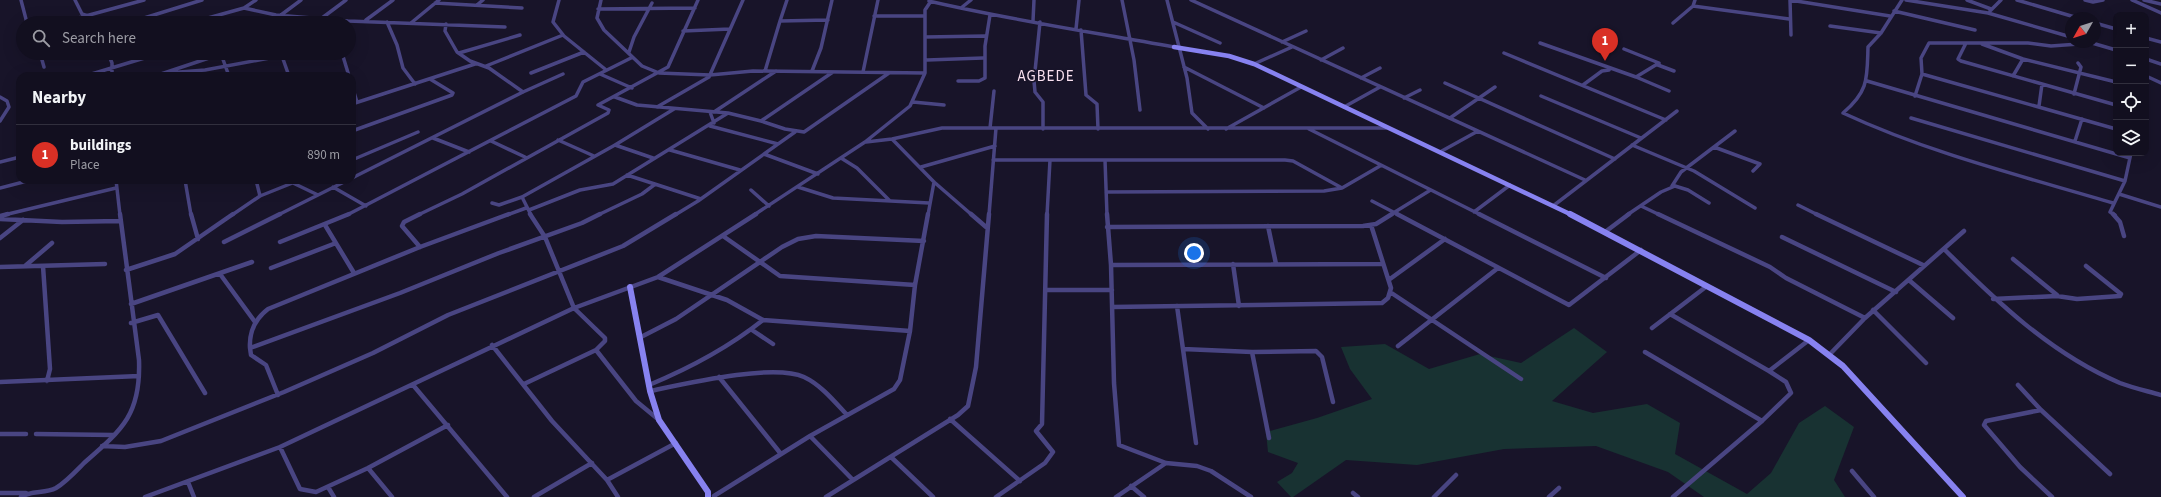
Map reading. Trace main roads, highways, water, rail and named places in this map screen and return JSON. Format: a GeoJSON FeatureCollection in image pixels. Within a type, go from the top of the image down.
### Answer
{"type":"FeatureCollection","features":[{"type":"Feature","properties":{"kind":"place","name":"buildings"},"geometry":{"type":"Point","coordinates":[1605,61]}},
{"type":"Feature","properties":{"kind":"district","name":"AGBEDE"},"geometry":{"type":"Point","coordinates":[1046,76]}}]}
